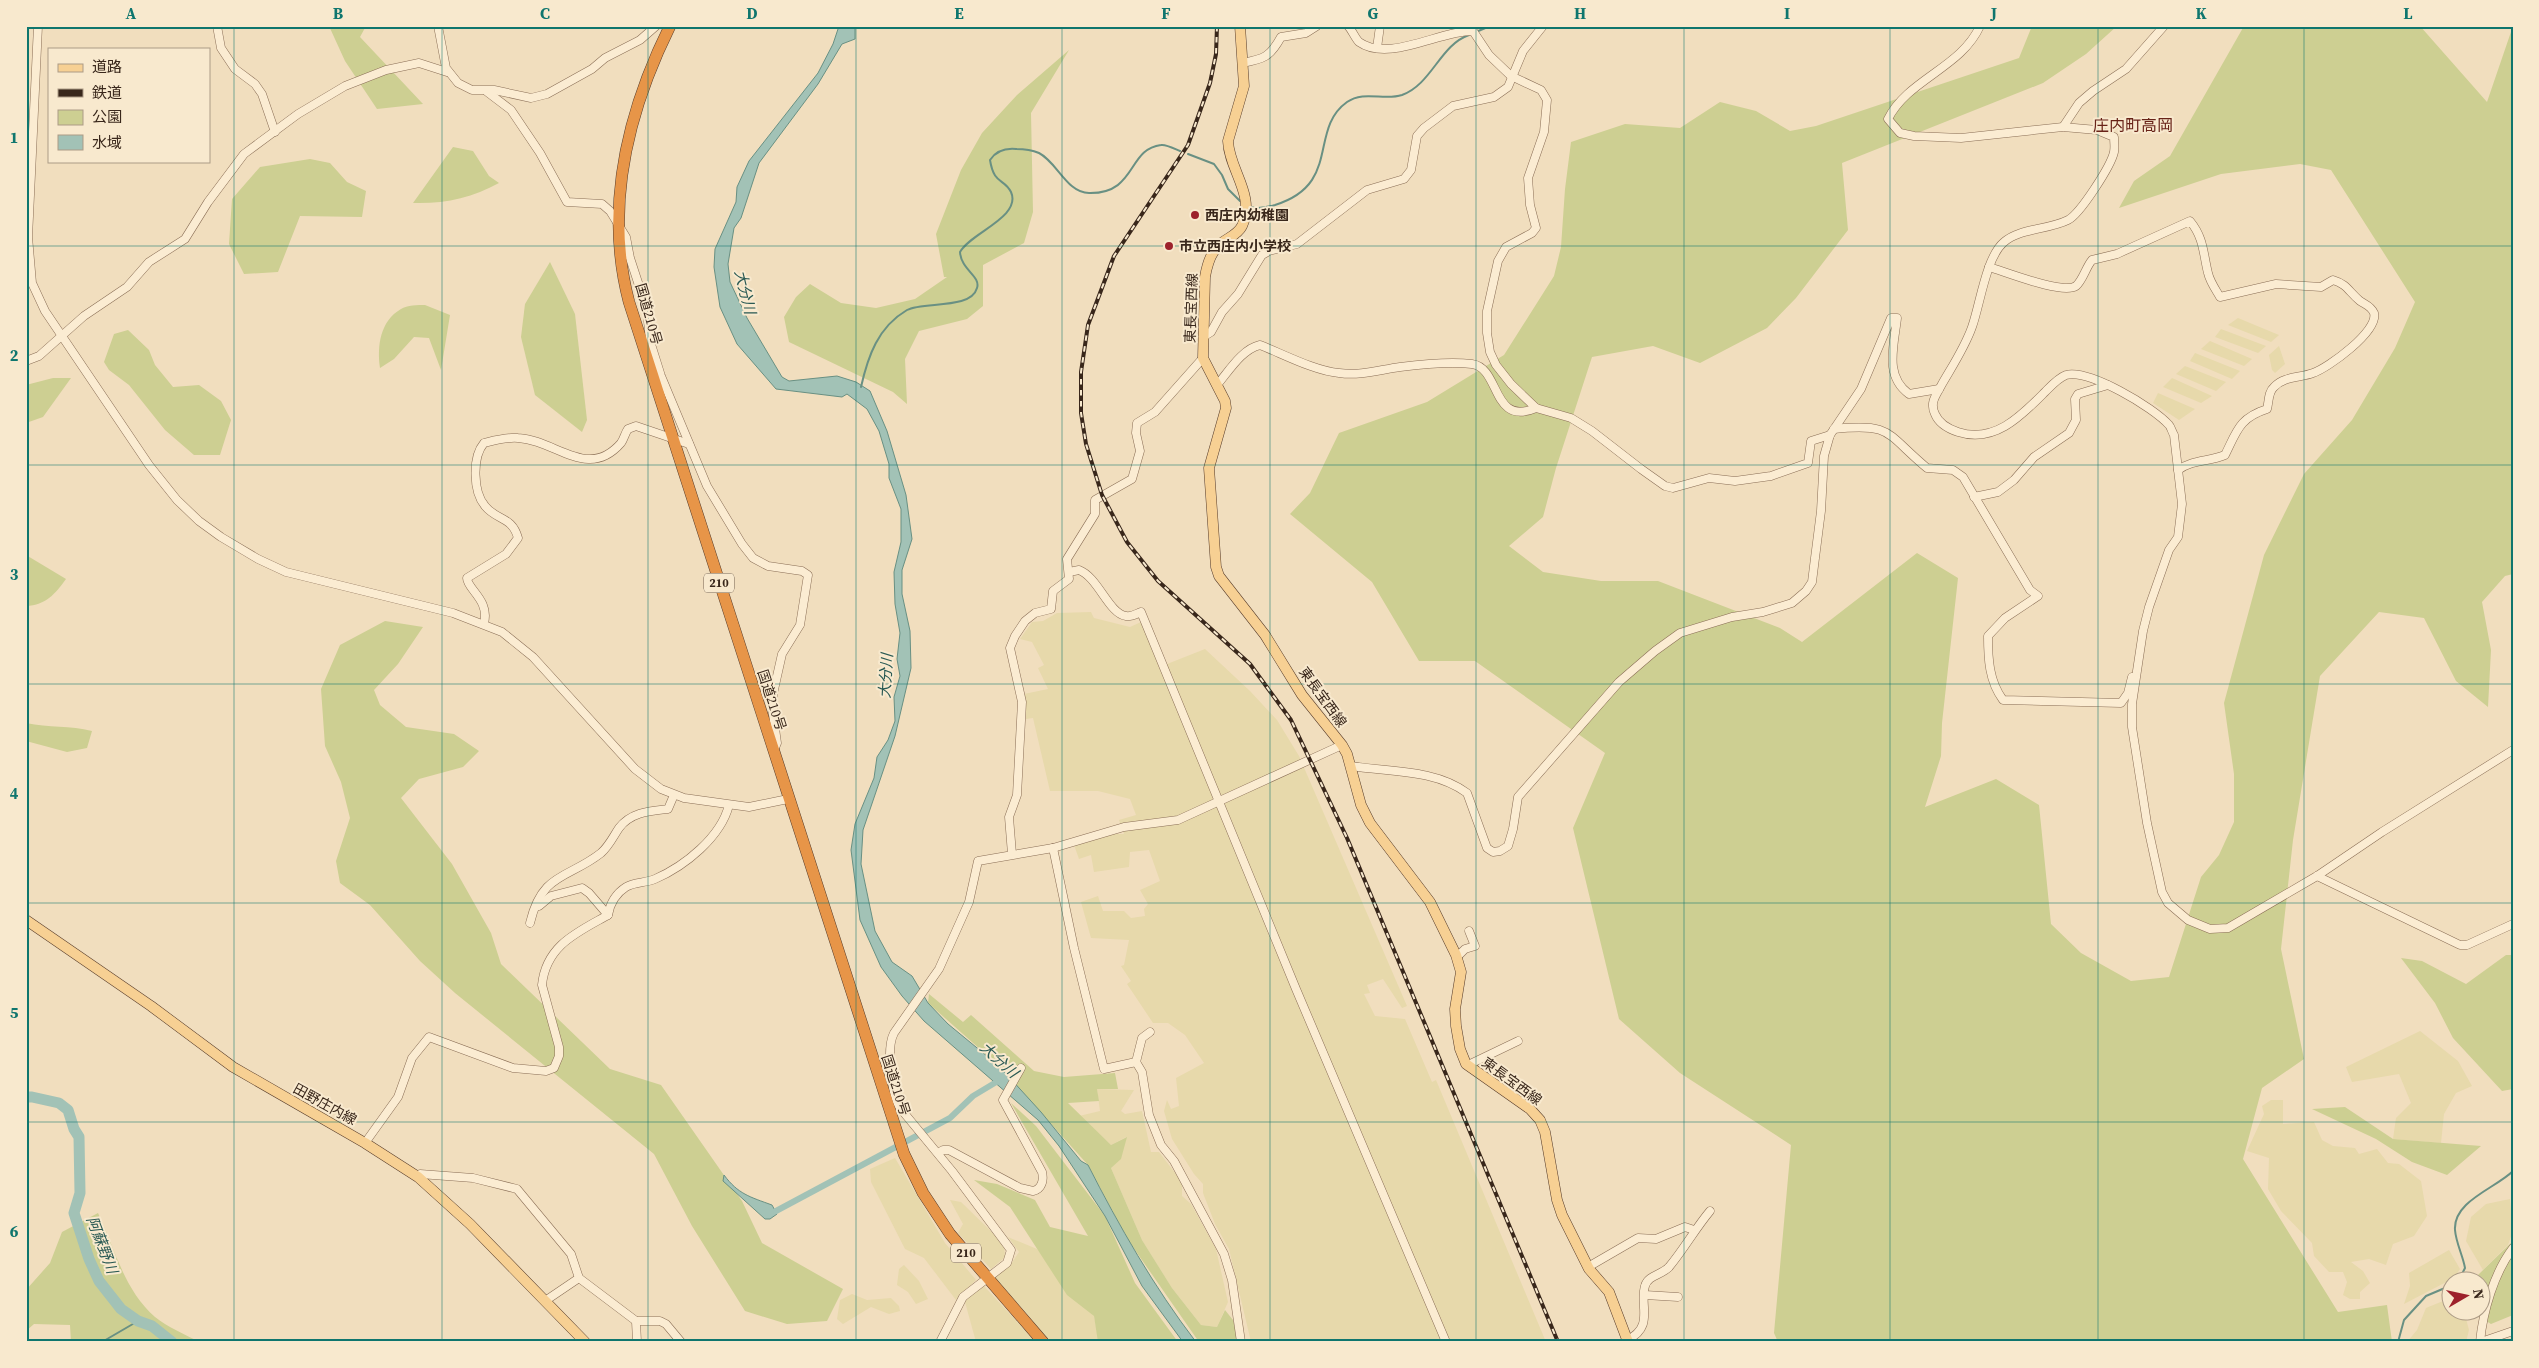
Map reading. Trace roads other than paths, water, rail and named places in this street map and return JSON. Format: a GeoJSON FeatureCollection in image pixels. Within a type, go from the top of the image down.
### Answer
{"type":"FeatureCollection","features":[{"type":"Feature","properties":{"kind":"highway","name":"国道210号"},"geometry":{"type":"LineString","coordinates":[[670,26],[648,74],[629,128],[620,183],[618,223],[626,290],[671,436],[904,1154],[920,1188],[942,1223],[1043,1342]]}},
{"type":"Feature","properties":{"kind":"main road","name":"東長宝西線"},"geometry":{"type":"LineString","coordinates":[[1240,26],[1242,96],[1228,141],[1228,150],[1244,186],[1246,208],[1242,226],[1236,234],[1218,246],[1207,264],[1203,336],[1203,358],[1226,408],[1209,468],[1216,566],[1220,576],[1265,635],[1302,695],[1342,745],[1351,766],[1361,805],[1370,823],[1430,902],[1457,957],[1461,972],[1455,1009],[1460,1050],[1468,1065],[1530,1108],[1540,1120],[1545,1132],[1557,1200],[1588,1267],[1608,1292],[1628,1341]]}},
{"type":"Feature","properties":{"kind":"main road","name":"田野庄内線"},"geometry":{"type":"LineString","coordinates":[[26,920],[233,1067],[365,1143],[418,1177],[445,1199],[585,1342]]}},
{"type":"Feature","properties":{"kind":"street"},"geometry":{"type":"LineString","coordinates":[[38,26],[28,257],[36,294],[62,336],[161,480],[199,521],[220,537],[258,559],[286,572],[453,613],[484,623],[502,632],[526,650],[635,769],[652,784],[674,795],[729,805],[756,807],[788,799]]}},
{"type":"Feature","properties":{"kind":"street"},"geometry":{"type":"LineString","coordinates":[[217,26],[221,48],[235,70],[255,84],[262,94],[275,132]]}},
{"type":"Feature","properties":{"kind":"street"},"geometry":{"type":"LineString","coordinates":[[438,26],[447,72],[453,79],[465,88],[486,91],[494,90],[531,98],[542,96],[628,47],[656,26]]}},
{"type":"Feature","properties":{"kind":"street"},"geometry":{"type":"LineString","coordinates":[[1242,63],[1259,60],[1273,53],[1282,37],[1306,33],[1317,26]]}},
{"type":"Feature","properties":{"kind":"street"},"geometry":{"type":"LineString","coordinates":[[1348,26],[1359,41],[1377,48],[1425,42],[1473,31],[1489,55],[1511,76],[1541,90],[1547,100],[1544,132],[1528,178],[1530,205],[1536,228],[1532,233],[1506,247],[1498,261],[1487,311],[1487,333],[1490,352],[1496,365],[1511,384],[1536,408],[1571,418],[1592,431],[1657,480],[1673,488],[1709,478],[1735,481],[1771,476],[1808,463],[1811,441],[1832,432],[1866,426],[1881,429],[1895,437],[1927,468],[1953,470],[1963,477],[2030,590],[2038,596],[2005,618],[1988,636],[1988,659],[1993,684],[2003,700],[2121,703],[2128,693],[2131,679],[2137,672]]}},
{"type":"Feature","properties":{"kind":"street"},"geometry":{"type":"LineString","coordinates":[[1377,48],[1380,26]]}},
{"type":"Feature","properties":{"kind":"street"},"geometry":{"type":"LineString","coordinates":[[1203,336],[1211,332],[1222,312],[1238,294],[1262,255],[1269,251],[1296,244],[1367,190],[1404,179],[1411,170],[1417,136],[1424,128],[1453,106],[1461,103],[1477,103],[1494,98],[1508,87],[1522,52],[1542,26]]}},
{"type":"Feature","properties":{"kind":"street"},"geometry":{"type":"LineString","coordinates":[[1980,26],[1974,40],[1964,50],[1901,99],[1888,120],[1900,133],[1933,138],[1961,138],[2063,127],[2097,130],[2114,137],[2114,150],[2112,158],[2074,216],[2050,227],[2008,239],[1996,251],[1972,328],[1932,402],[1935,416],[1947,428],[1973,435],[1992,433],[2005,428],[2065,376],[2075,374],[2108,385],[2153,410],[2169,425],[2174,435],[2182,504],[2178,537],[2169,550],[2149,607],[2132,704],[2132,727],[2153,853],[2162,892],[2168,903],[2188,920],[2210,928],[2228,928],[2318,876],[2382,832],[2513,750]]}},
{"type":"Feature","properties":{"kind":"street"},"geometry":{"type":"LineString","coordinates":[[2063,127],[2079,103],[2093,91],[2126,69],[2164,26]]}},
{"type":"Feature","properties":{"kind":"street"},"geometry":{"type":"LineString","coordinates":[[26,361],[39,356],[91,310],[128,287],[149,262],[185,239],[208,202],[240,158],[321,98],[366,76],[414,63],[447,72]]}},
{"type":"Feature","properties":{"kind":"street"},"geometry":{"type":"LineString","coordinates":[[486,91],[511,110],[540,153],[567,202],[602,204],[618,223],[626,237],[630,258],[647,310],[652,347],[707,486],[750,554],[764,564],[802,570],[808,577],[800,625],[782,654],[773,694],[773,714],[777,743],[776,749],[773,751]]}},
{"type":"Feature","properties":{"kind":"street"},"geometry":{"type":"LineString","coordinates":[[1990,267],[2045,285],[2063,289],[2073,288],[2079,282],[2092,260],[2117,254],[2190,221],[2199,232],[2206,253],[2208,273],[2220,298],[2276,284],[2321,287],[2334,280],[2344,283],[2351,293],[2370,306],[2374,314],[2372,324],[2334,364],[2312,374],[2287,379],[2274,386],[2270,392],[2268,409],[2247,418],[2238,426],[2225,455],[2210,461],[2191,461],[2178,470]]}},
{"type":"Feature","properties":{"kind":"street"},"geometry":{"type":"LineString","coordinates":[[1351,766],[1419,774],[1460,787],[1467,793],[1487,848],[1493,852],[1500,851],[1508,846],[1518,797],[1619,682],[1655,651],[1680,633],[1732,617],[1763,612],[1792,603],[1806,592],[1812,582],[1821,511],[1824,456],[1832,432],[1861,389],[1891,318],[1897,318],[1892,363],[1894,377],[1900,388],[1910,394],[1939,389]]}},
{"type":"Feature","properties":{"kind":"street"},"geometry":{"type":"LineString","coordinates":[[1217,385],[1253,346],[1260,345],[1338,373],[1366,374],[1400,367],[1474,364],[1484,370],[1502,402],[1511,410],[1526,412],[1536,408]]}},
{"type":"Feature","properties":{"kind":"street"},"geometry":{"type":"LineString","coordinates":[[1012,854],[1010,817],[1016,795],[1022,702],[1010,648],[1025,621],[1035,614],[1052,609],[1053,591],[1069,579],[1068,559],[1095,514],[1095,500],[1132,479],[1140,451],[1136,433],[1137,423],[1155,412],[1203,358]]}},
{"type":"Feature","properties":{"kind":"street"},"geometry":{"type":"LineString","coordinates":[[1974,497],[1998,492],[2014,480],[2034,457],[2069,433],[2076,420],[2075,399],[2078,394],[2108,385]]}},
{"type":"Feature","properties":{"kind":"street"},"geometry":{"type":"LineString","coordinates":[[484,623],[480,598],[467,582],[467,578],[506,554],[518,538],[509,522],[485,506],[481,498],[476,465],[477,455],[484,443],[502,438],[519,438],[555,448],[580,459],[590,460],[600,458],[614,449],[632,427],[639,427],[671,436],[689,444]]}},
{"type":"Feature","properties":{"kind":"street"},"geometry":{"type":"LineString","coordinates":[[1069,572],[1079,570],[1090,577],[1119,614],[1130,616],[1141,612],[1296,989],[1446,1342]]}},
{"type":"Feature","properties":{"kind":"street"},"geometry":{"type":"LineString","coordinates":[[940,1342],[959,1302],[966,1294],[1009,1261],[1010,1247],[938,1153],[906,1117],[896,1101],[891,1065],[891,1043],[902,1021],[940,968],[968,906],[976,864],[984,859],[1053,848],[1124,827],[1178,820],[1218,800],[1342,745]]}},
{"type":"Feature","properties":{"kind":"street"},"geometry":{"type":"LineString","coordinates":[[608,916],[589,893],[582,888],[569,890],[544,900],[530,923],[538,900],[553,880],[599,854],[606,848],[622,824],[647,811],[668,809],[674,795]]}},
{"type":"Feature","properties":{"kind":"street"},"geometry":{"type":"LineString","coordinates":[[608,916],[612,901],[626,887],[656,879],[696,852],[725,822],[729,805]]}},
{"type":"Feature","properties":{"kind":"street"},"geometry":{"type":"LineString","coordinates":[[1053,848],[1074,948],[1104,1069],[1136,1062]]}},
{"type":"Feature","properties":{"kind":"street"},"geometry":{"type":"LineString","coordinates":[[2318,876],[2460,945],[2467,946],[2513,924]]}},
{"type":"Feature","properties":{"kind":"street"},"geometry":{"type":"LineString","coordinates":[[365,1143],[398,1097],[412,1058],[429,1037],[513,1068],[546,1071],[554,1068],[559,1056],[559,1047],[542,985],[543,975],[564,941],[580,929],[608,916]]}},
{"type":"Feature","properties":{"kind":"street"},"geometry":{"type":"LineString","coordinates":[[1457,957],[1465,949],[1475,946],[1469,932]]}},
{"type":"Feature","properties":{"kind":"street"},"geometry":{"type":"LineString","coordinates":[[1150,1032],[1142,1038],[1136,1062],[1142,1072],[1149,1116],[1160,1145],[1174,1161],[1224,1254],[1232,1280],[1241,1342]]}},
{"type":"Feature","properties":{"kind":"street"},"geometry":{"type":"LineString","coordinates":[[1468,1065],[1518,1041]]}},
{"type":"Feature","properties":{"kind":"street"},"geometry":{"type":"LineString","coordinates":[[938,1153],[943,1150],[949,1150],[1020,1188],[1030,1191],[1036,1190],[1042,1183],[1042,1172],[1003,1100],[1022,1068]]}},
{"type":"Feature","properties":{"kind":"street"},"geometry":{"type":"LineString","coordinates":[[418,1177],[420,1174],[432,1174],[473,1178],[518,1189],[571,1254],[579,1278],[636,1321],[660,1321],[666,1324],[681,1342]]}},
{"type":"Feature","properties":{"kind":"street"},"geometry":{"type":"LineString","coordinates":[[1628,1341],[1634,1337],[1644,1322],[1644,1286],[1648,1280],[1668,1269],[1694,1230],[1710,1211]]}},
{"type":"Feature","properties":{"kind":"street"},"geometry":{"type":"LineString","coordinates":[[1588,1267],[1638,1238],[1656,1239],[1686,1227],[1694,1230]]}},
{"type":"Feature","properties":{"kind":"street"},"geometry":{"type":"LineString","coordinates":[[2513,1248],[2504,1258],[2492,1290],[2482,1325],[2480,1342],[2513,1331]]}},
{"type":"Feature","properties":{"kind":"street"},"geometry":{"type":"LineString","coordinates":[[545,1301],[579,1278]]}},
{"type":"Feature","properties":{"kind":"street"},"geometry":{"type":"LineString","coordinates":[[1645,1295],[1678,1296]]}},
{"type":"Feature","properties":{"kind":"street"},"geometry":{"type":"LineString","coordinates":[[636,1321],[637,1342]]}},
{"type":"Feature","properties":{"kind":"water"},"geometry":{"type":"Polygon","coordinates":[[[839,26],[855,26],[855,39],[842,44],[818,84],[759,163],[741,218],[734,228],[728,264],[730,282],[747,318],[782,377],[789,381],[837,376],[856,382],[870,391],[887,431],[906,495],[912,539],[902,570],[902,594],[910,631],[911,668],[895,736],[863,830],[861,864],[875,931],[892,962],[912,976],[928,1003],[948,1024],[999,1066],[1041,1112],[1081,1161],[1088,1165],[1138,1256],[1196,1342],[1183,1342],[1142,1286],[1105,1216],[1059,1146],[1038,1120],[924,1021],[902,996],[881,967],[860,920],[851,850],[855,824],[874,778],[877,757],[888,740],[895,721],[894,697],[900,676],[897,659],[900,633],[895,604],[894,572],[901,542],[901,509],[889,478],[889,464],[879,431],[867,409],[847,394],[842,397],[776,389],[737,344],[720,307],[714,267],[715,249],[736,202],[737,187],[749,161],[818,73],[833,44],[839,26]]]}},
{"type":"Feature","properties":{"kind":"water"},"geometry":{"type":"Polygon","coordinates":[[[724,1175],[740,1191],[772,1205],[777,1214],[770,1219],[765,1219],[723,1181],[724,1175]]]}},
{"type":"Feature","properties":{"kind":"waterway"},"geometry":{"type":"LineString","coordinates":[[1476,32],[1490,26]]}},
{"type":"Feature","properties":{"kind":"waterway"},"geometry":{"type":"LineString","coordinates":[[1249,206],[1258,208],[1275,205],[1296,196],[1309,184],[1317,171],[1329,127],[1335,114],[1347,102],[1367,96],[1395,97],[1412,90],[1429,74],[1451,47],[1469,35]]}},
{"type":"Feature","properties":{"kind":"waterway"},"geometry":{"type":"LineString","coordinates":[[861,387],[867,364],[876,343],[897,317],[914,307],[956,302],[973,295],[977,288],[976,280],[964,264],[960,252],[974,238],[1002,217],[1009,209],[1012,201],[1011,192],[994,174],[990,160],[995,154],[1012,149],[1039,153],[1074,188],[1081,192],[1089,193],[1104,191],[1116,186],[1124,179],[1142,154],[1150,148],[1163,145],[1180,151]]}},
{"type":"Feature","properties":{"kind":"waterway"},"geometry":{"type":"LineString","coordinates":[[1188,154],[1214,164],[1222,175],[1228,189],[1240,201]]}},
{"type":"Feature","properties":{"kind":"waterway","name":"大分川"},"geometry":{"type":"LineString","coordinates":[[776,1211],[950,1118],[973,1096],[998,1081]]}},
{"type":"Feature","properties":{"kind":"waterway","name":"阿蘇野川"},"geometry":{"type":"LineString","coordinates":[[26,1097],[59,1103],[68,1110],[74,1129],[79,1137],[80,1193],[74,1213],[89,1259],[99,1281],[121,1309],[138,1321],[152,1326],[172,1342]]}},
{"type":"Feature","properties":{"kind":"waterway"},"geometry":{"type":"LineString","coordinates":[[2464,1270],[2455,1230],[2456,1220],[2468,1203],[2513,1171]]}},
{"type":"Feature","properties":{"kind":"waterway"},"geometry":{"type":"LineString","coordinates":[[2398,1342],[2404,1320],[2426,1296],[2442,1289]]}},
{"type":"Feature","properties":{"kind":"waterway"},"geometry":{"type":"LineString","coordinates":[[102,1342],[138,1321]]}},
{"type":"Feature","properties":{"kind":"railway"},"geometry":{"type":"LineString","coordinates":[[1217,26],[1216,54],[1210,83],[1188,145],[1114,256],[1088,325],[1081,372],[1081,413],[1086,444],[1102,495],[1127,542],[1158,581],[1250,664],[1291,720],[1347,838],[1558,1342]]}},
{"type":"Feature","properties":{"kind":"place","name":"西庄内幼稚園"},"geometry":{"type":"Point","coordinates":[1195,215]}},
{"type":"Feature","properties":{"kind":"place","name":"市立西庄内小学校"},"geometry":{"type":"Point","coordinates":[1169,246]}},
{"type":"Feature","properties":{"kind":"district","name":"庄内町高岡"},"geometry":{"type":"Point","coordinates":[2133,125]}}]}
